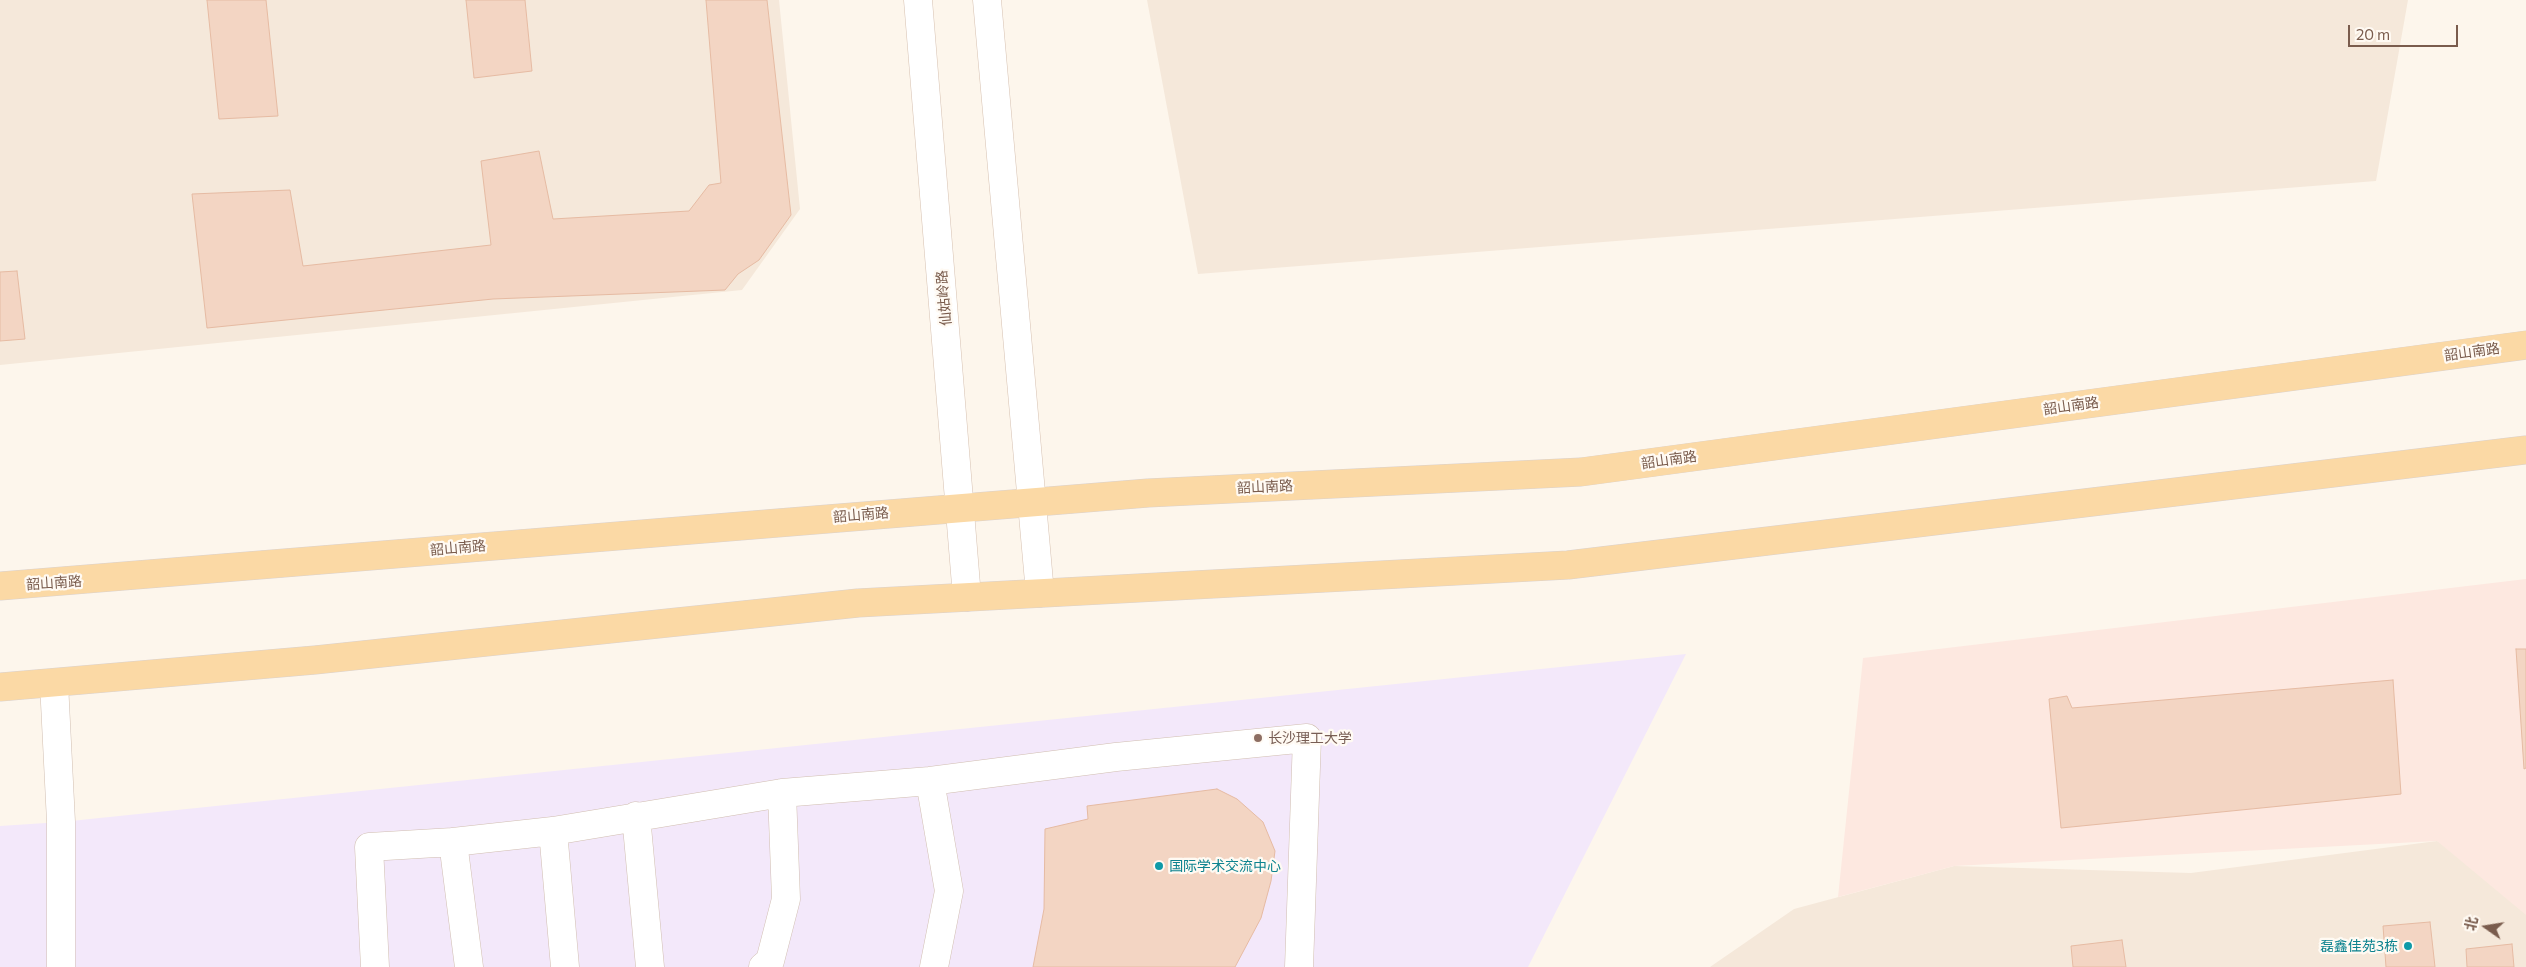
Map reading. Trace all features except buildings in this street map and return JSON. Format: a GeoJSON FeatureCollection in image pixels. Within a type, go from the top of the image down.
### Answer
{"type":"FeatureCollection","features":[{"type":"Feature","properties":{"kind":"main road","name":"韶山南路"},"geometry":{"type":"LineString","coordinates":[[0,586],[1148,493],[1581,472],[2526,345]]}},
{"type":"Feature","properties":{"kind":"main road"},"geometry":{"type":"LineString","coordinates":[[0,687],[54,684],[463,646],[858,603],[1568,565],[2526,450]]}},
{"type":"Feature","properties":{"kind":"street","name":"仙姑岭路"},"geometry":{"type":"LineString","coordinates":[[918,0],[967,597]]}},
{"type":"Feature","properties":{"kind":"street"},"geometry":{"type":"LineString","coordinates":[[987,0],[1040,593]]}},
{"type":"Feature","properties":{"kind":"street"},"geometry":{"type":"LineString","coordinates":[[54,684],[61,822],[61,967]]}},
{"type":"Feature","properties":{"kind":"street"},"geometry":{"type":"LineString","coordinates":[[375,967],[370,847],[453,842],[553,831],[782,793],[930,781],[1116,756],[1307,738],[1299,967]]}},
{"type":"Feature","properties":{"kind":"street"},"geometry":{"type":"LineString","coordinates":[[930,781],[949,891],[934,967]]}},
{"type":"Feature","properties":{"kind":"street"},"geometry":{"type":"LineString","coordinates":[[764,967],[770,960],[786,899],[782,793]]}},
{"type":"Feature","properties":{"kind":"street"},"geometry":{"type":"LineString","coordinates":[[636,816],[650,967]]}},
{"type":"Feature","properties":{"kind":"street"},"geometry":{"type":"LineString","coordinates":[[553,831],[565,967]]}},
{"type":"Feature","properties":{"kind":"street"},"geometry":{"type":"LineString","coordinates":[[453,842],[469,967]]}},
{"type":"Feature","properties":{"kind":"shaded area"},"geometry":{"type":"Polygon","coordinates":[[[0,0],[779,0],[800,209],[742,290],[0,365],[0,0]]]}},
{"type":"Feature","properties":{"kind":"shaded area"},"geometry":{"type":"Polygon","coordinates":[[[1147,0],[2408,0],[2376,181],[1198,274],[1147,0]]]}},
{"type":"Feature","properties":{"kind":"shaded area"},"geometry":{"type":"Polygon","coordinates":[[[2526,579],[2526,915],[2437,841],[1954,866],[1838,897],[1863,658],[2526,579]]]}},
{"type":"Feature","properties":{"kind":"shaded area","name":"长沙理工大学"},"geometry":{"type":"Polygon","coordinates":[[[1686,654],[1528,967],[0,967],[0,826],[61,822],[1686,654]]]}},
{"type":"Feature","properties":{"kind":"shaded area"},"geometry":{"type":"Polygon","coordinates":[[[2437,841],[2526,882],[2526,967],[1710,967],[1794,909],[1954,866],[2191,873],[2437,841]]]}},
{"type":"Feature","properties":{"kind":"place","name":"长沙理工大学"},"geometry":{"type":"Point","coordinates":[1258,738]}},
{"type":"Feature","properties":{"kind":"place","name":"国际学术交流中心"},"geometry":{"type":"Point","coordinates":[1159,866]}},
{"type":"Feature","properties":{"kind":"place","name":"磊鑫佳苑3栋"},"geometry":{"type":"Point","coordinates":[2408,946]}}]}
